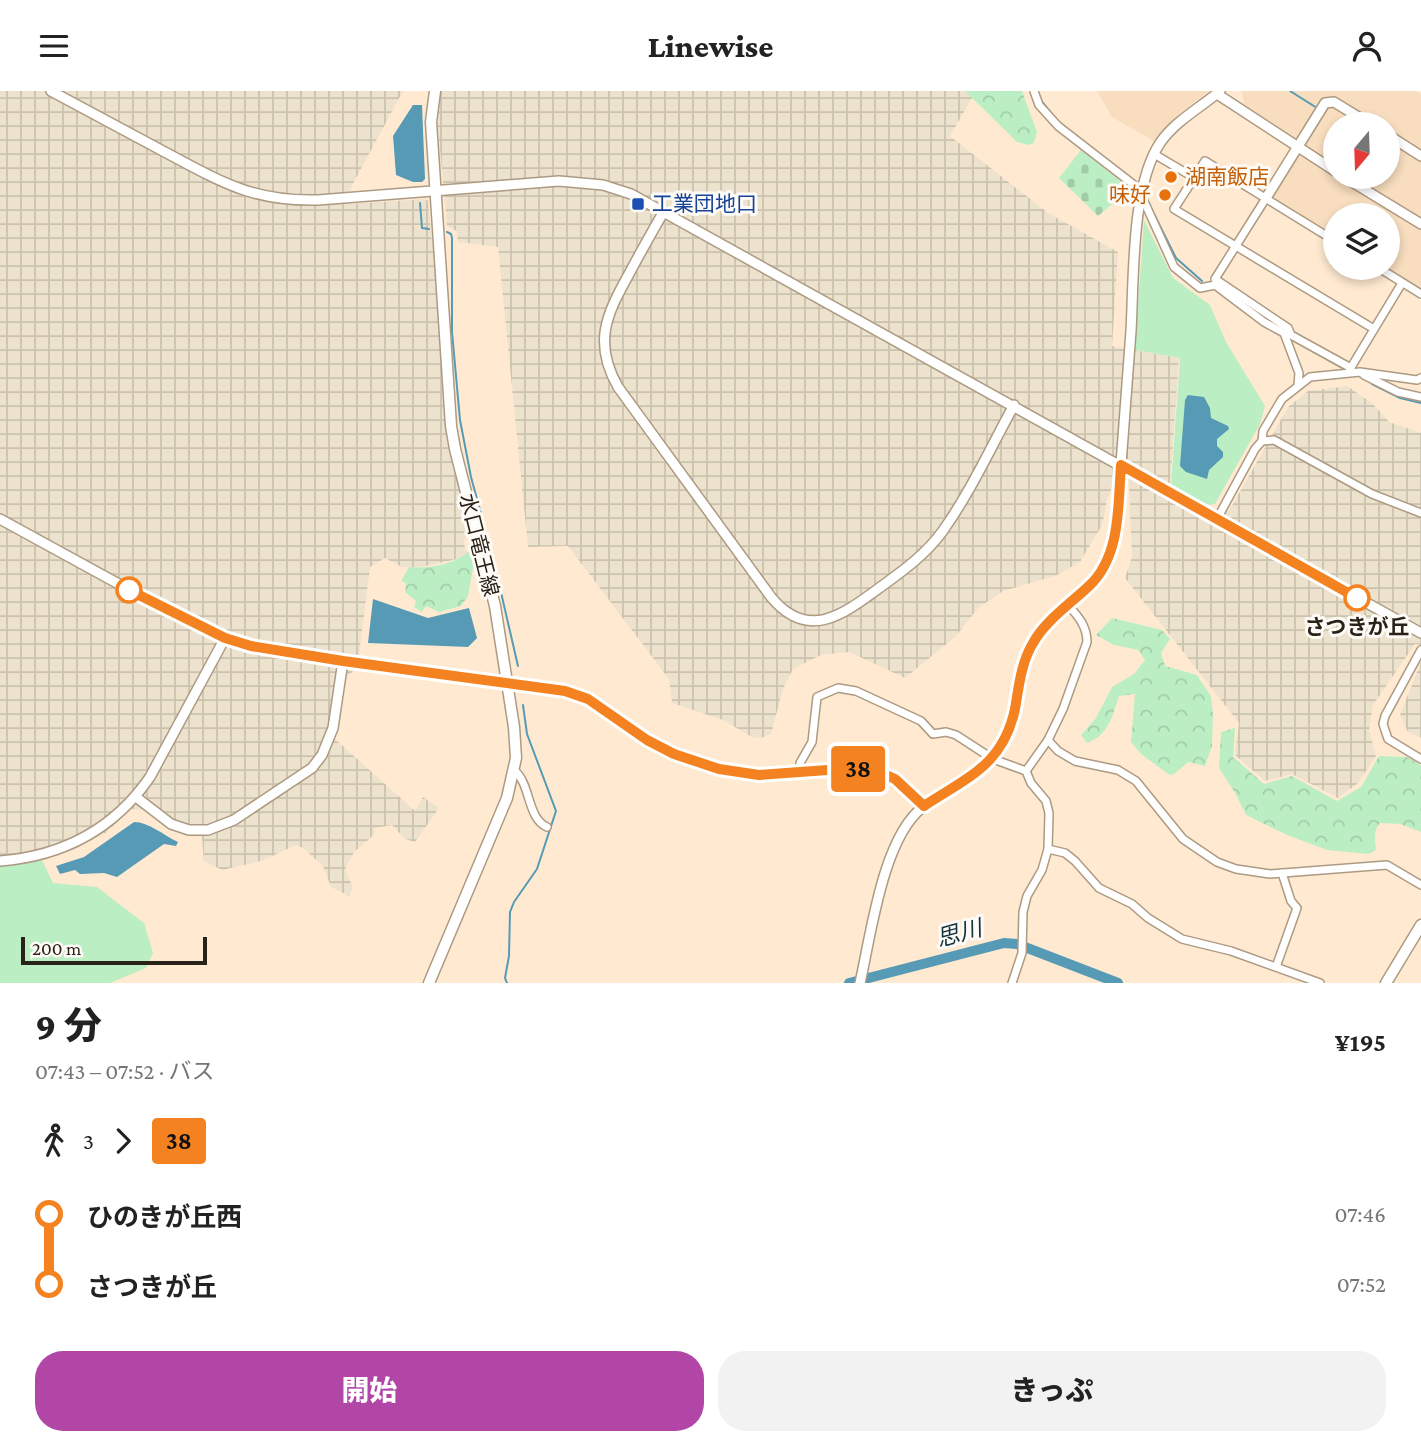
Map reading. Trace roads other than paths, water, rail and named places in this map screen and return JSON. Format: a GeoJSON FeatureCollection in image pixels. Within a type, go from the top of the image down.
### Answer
{"type":"FeatureCollection","features":[{"type":"Feature","properties":{"kind":"main road","name":"水口竜王線"},"geometry":{"type":"LineString","coordinates":[[429,983],[507,799],[515,771],[517,749],[495,606],[454,449],[451,426],[431,122],[435,91]]}},
{"type":"Feature","properties":{"kind":"main road"},"geometry":{"type":"LineString","coordinates":[[1386,983],[1421,925]]}},
{"type":"Feature","properties":{"kind":"street"},"geometry":{"type":"LineString","coordinates":[[51,91],[218,181],[259,196],[295,201],[577,181],[614,188],[664,211],[1421,633]]}},
{"type":"Feature","properties":{"kind":"street"},"geometry":{"type":"LineString","coordinates":[[1034,91],[1039,105],[1058,126],[1138,188],[1174,267],[1200,288],[1214,285],[1264,322],[1288,328],[1291,335],[1350,370]]}},
{"type":"Feature","properties":{"kind":"street"},"geometry":{"type":"LineString","coordinates":[[860,983],[891,853],[900,832],[924,806],[993,759],[1009,730],[1027,653],[1036,638],[1091,584],[1106,564],[1115,535],[1141,195],[1147,169],[1154,154],[1168,133],[1218,92],[1323,164]]}},
{"type":"Feature","properties":{"kind":"street"},"geometry":{"type":"LineString","coordinates":[[1298,385],[1299,373],[1282,328],[1215,279],[1328,101],[1350,112]]}},
{"type":"Feature","properties":{"kind":"street"},"geometry":{"type":"LineString","coordinates":[[1400,143],[1421,156]]}},
{"type":"Feature","properties":{"kind":"street"},"geometry":{"type":"LineString","coordinates":[[1154,154],[1193,177]]}},
{"type":"Feature","properties":{"kind":"street"},"geometry":{"type":"LineString","coordinates":[[1323,234],[1205,161],[1174,209],[1374,329]]}},
{"type":"Feature","properties":{"kind":"street"},"geometry":{"type":"LineString","coordinates":[[1364,189],[1421,224]]}},
{"type":"Feature","properties":{"kind":"street"},"geometry":{"type":"LineString","coordinates":[[664,211],[609,312],[604,333],[605,357],[613,379],[626,399],[771,597],[792,616],[813,621],[841,615],[914,562],[951,519],[1014,405]]}},
{"type":"Feature","properties":{"kind":"street"},"geometry":{"type":"LineString","coordinates":[[1397,280],[1421,294]]}},
{"type":"Feature","properties":{"kind":"street"},"geometry":{"type":"LineString","coordinates":[[1350,370],[1402,283]]}},
{"type":"Feature","properties":{"kind":"street"},"geometry":{"type":"LineString","coordinates":[[1262,441],[1263,431],[1277,405],[1310,377],[1350,370],[1417,380],[1421,378]]}},
{"type":"Feature","properties":{"kind":"street"},"geometry":{"type":"LineString","coordinates":[[1362,372],[1398,392],[1421,397]]}},
{"type":"Feature","properties":{"kind":"street"},"geometry":{"type":"LineString","coordinates":[[1217,519],[1258,444],[1274,440],[1372,494],[1421,513]]}},
{"type":"Feature","properties":{"kind":"street"},"geometry":{"type":"LineString","coordinates":[[0,519],[176,615],[225,638],[251,646],[343,661],[565,691],[588,699],[647,740],[674,754],[719,769],[759,775],[855,768],[875,770],[895,779],[924,806]]}},
{"type":"Feature","properties":{"kind":"street"},"geometry":{"type":"LineString","coordinates":[[1026,771],[1048,740],[1063,709],[1087,642],[1087,633],[1080,619],[1068,605]]}},
{"type":"Feature","properties":{"kind":"street"},"geometry":{"type":"LineString","coordinates":[[0,860],[25,859],[76,843],[99,829],[136,797],[150,777],[225,638]]}},
{"type":"Feature","properties":{"kind":"street"},"geometry":{"type":"LineString","coordinates":[[1421,650],[1383,724],[1388,739],[1421,759]]}},
{"type":"Feature","properties":{"kind":"street"},"geometry":{"type":"LineString","coordinates":[[136,797],[171,824],[190,830],[208,830],[234,820],[312,768],[322,755],[333,728],[343,661]]}},
{"type":"Feature","properties":{"kind":"street"},"geometry":{"type":"LineString","coordinates":[[800,773],[800,763],[811,742],[817,697],[838,688],[856,691],[907,714],[921,722],[933,734],[946,732],[956,735],[993,759],[1026,771],[1031,783],[1046,801],[1049,813],[1048,849],[1042,870],[1027,896],[1023,912],[1022,953],[1012,983]]}},
{"type":"Feature","properties":{"kind":"street"},"geometry":{"type":"LineString","coordinates":[[1048,740],[1058,751],[1075,761],[1118,770],[1136,781],[1177,834],[1217,862],[1236,869],[1282,873],[1387,865],[1421,885]]}},
{"type":"Feature","properties":{"kind":"street"},"geometry":{"type":"LineString","coordinates":[[515,771],[525,785],[535,815],[541,824],[547,827]]}},
{"type":"Feature","properties":{"kind":"street"},"geometry":{"type":"LineString","coordinates":[[1048,849],[1065,853],[1099,888],[1132,904],[1148,918],[1182,939],[1231,951],[1320,983]]}},
{"type":"Feature","properties":{"kind":"street"},"geometry":{"type":"LineString","coordinates":[[1276,967],[1297,908],[1291,901],[1282,873]]}},
{"type":"Feature","properties":{"kind":"water"},"geometry":{"type":"Polygon","coordinates":[[[413,105],[422,105],[425,179],[422,182],[413,182],[396,175],[393,136],[413,105]]]}},
{"type":"Feature","properties":{"kind":"water"},"geometry":{"type":"Polygon","coordinates":[[[1188,395],[1204,397],[1210,408],[1211,418],[1229,429],[1217,439],[1217,446],[1223,452],[1223,457],[1209,470],[1207,479],[1186,472],[1180,466],[1185,400],[1188,395]]]}},
{"type":"Feature","properties":{"kind":"water"},"geometry":{"type":"Polygon","coordinates":[[[373,599],[428,618],[469,608],[477,638],[468,647],[368,643],[373,599]]]}},
{"type":"Feature","properties":{"kind":"water"},"geometry":{"type":"Polygon","coordinates":[[[134,822],[156,829],[178,842],[176,846],[164,844],[117,877],[104,873],[80,874],[75,870],[60,874],[56,866],[84,857],[134,822]]]}},
{"type":"Feature","properties":{"kind":"waterway"},"geometry":{"type":"LineString","coordinates":[[1290,91],[1317,108]]}},
{"type":"Feature","properties":{"kind":"waterway"},"geometry":{"type":"LineString","coordinates":[[1040,99],[1056,119]]}},
{"type":"Feature","properties":{"kind":"waterway"},"geometry":{"type":"LineString","coordinates":[[1147,200],[1176,258],[1202,281]]}},
{"type":"Feature","properties":{"kind":"waterway"},"geometry":{"type":"LineString","coordinates":[[420,203],[422,228],[429,229]]}},
{"type":"Feature","properties":{"kind":"waterway"},"geometry":{"type":"LineString","coordinates":[[447,232],[452,238],[452,332],[460,420],[471,477],[518,666]]}},
{"type":"Feature","properties":{"kind":"waterway"},"geometry":{"type":"LineString","coordinates":[[1312,351],[1344,369]]}},
{"type":"Feature","properties":{"kind":"waterway"},"geometry":{"type":"LineString","coordinates":[[1372,384],[1400,398],[1421,403]]}},
{"type":"Feature","properties":{"kind":"waterway"},"geometry":{"type":"LineString","coordinates":[[507,983],[505,978],[509,956],[510,912],[537,869],[556,811],[527,734],[523,705]]}},
{"type":"Feature","properties":{"kind":"waterway","name":"思川"},"geometry":{"type":"LineString","coordinates":[[849,983],[1004,943],[1017,944],[1118,983]]}},
{"type":"Feature","properties":{"kind":"place","name":"湖南飯店"},"geometry":{"type":"Point","coordinates":[1171,177]}},
{"type":"Feature","properties":{"kind":"place","name":"味好"},"geometry":{"type":"Point","coordinates":[1165,195]}},
{"type":"Feature","properties":{"kind":"place","name":"工業団地口"},"geometry":{"type":"Point","coordinates":[638,204]}},
{"type":"Feature","properties":{"kind":"place","name":"さつきが丘"},"geometry":{"type":"Point","coordinates":[1357,598]}}]}
